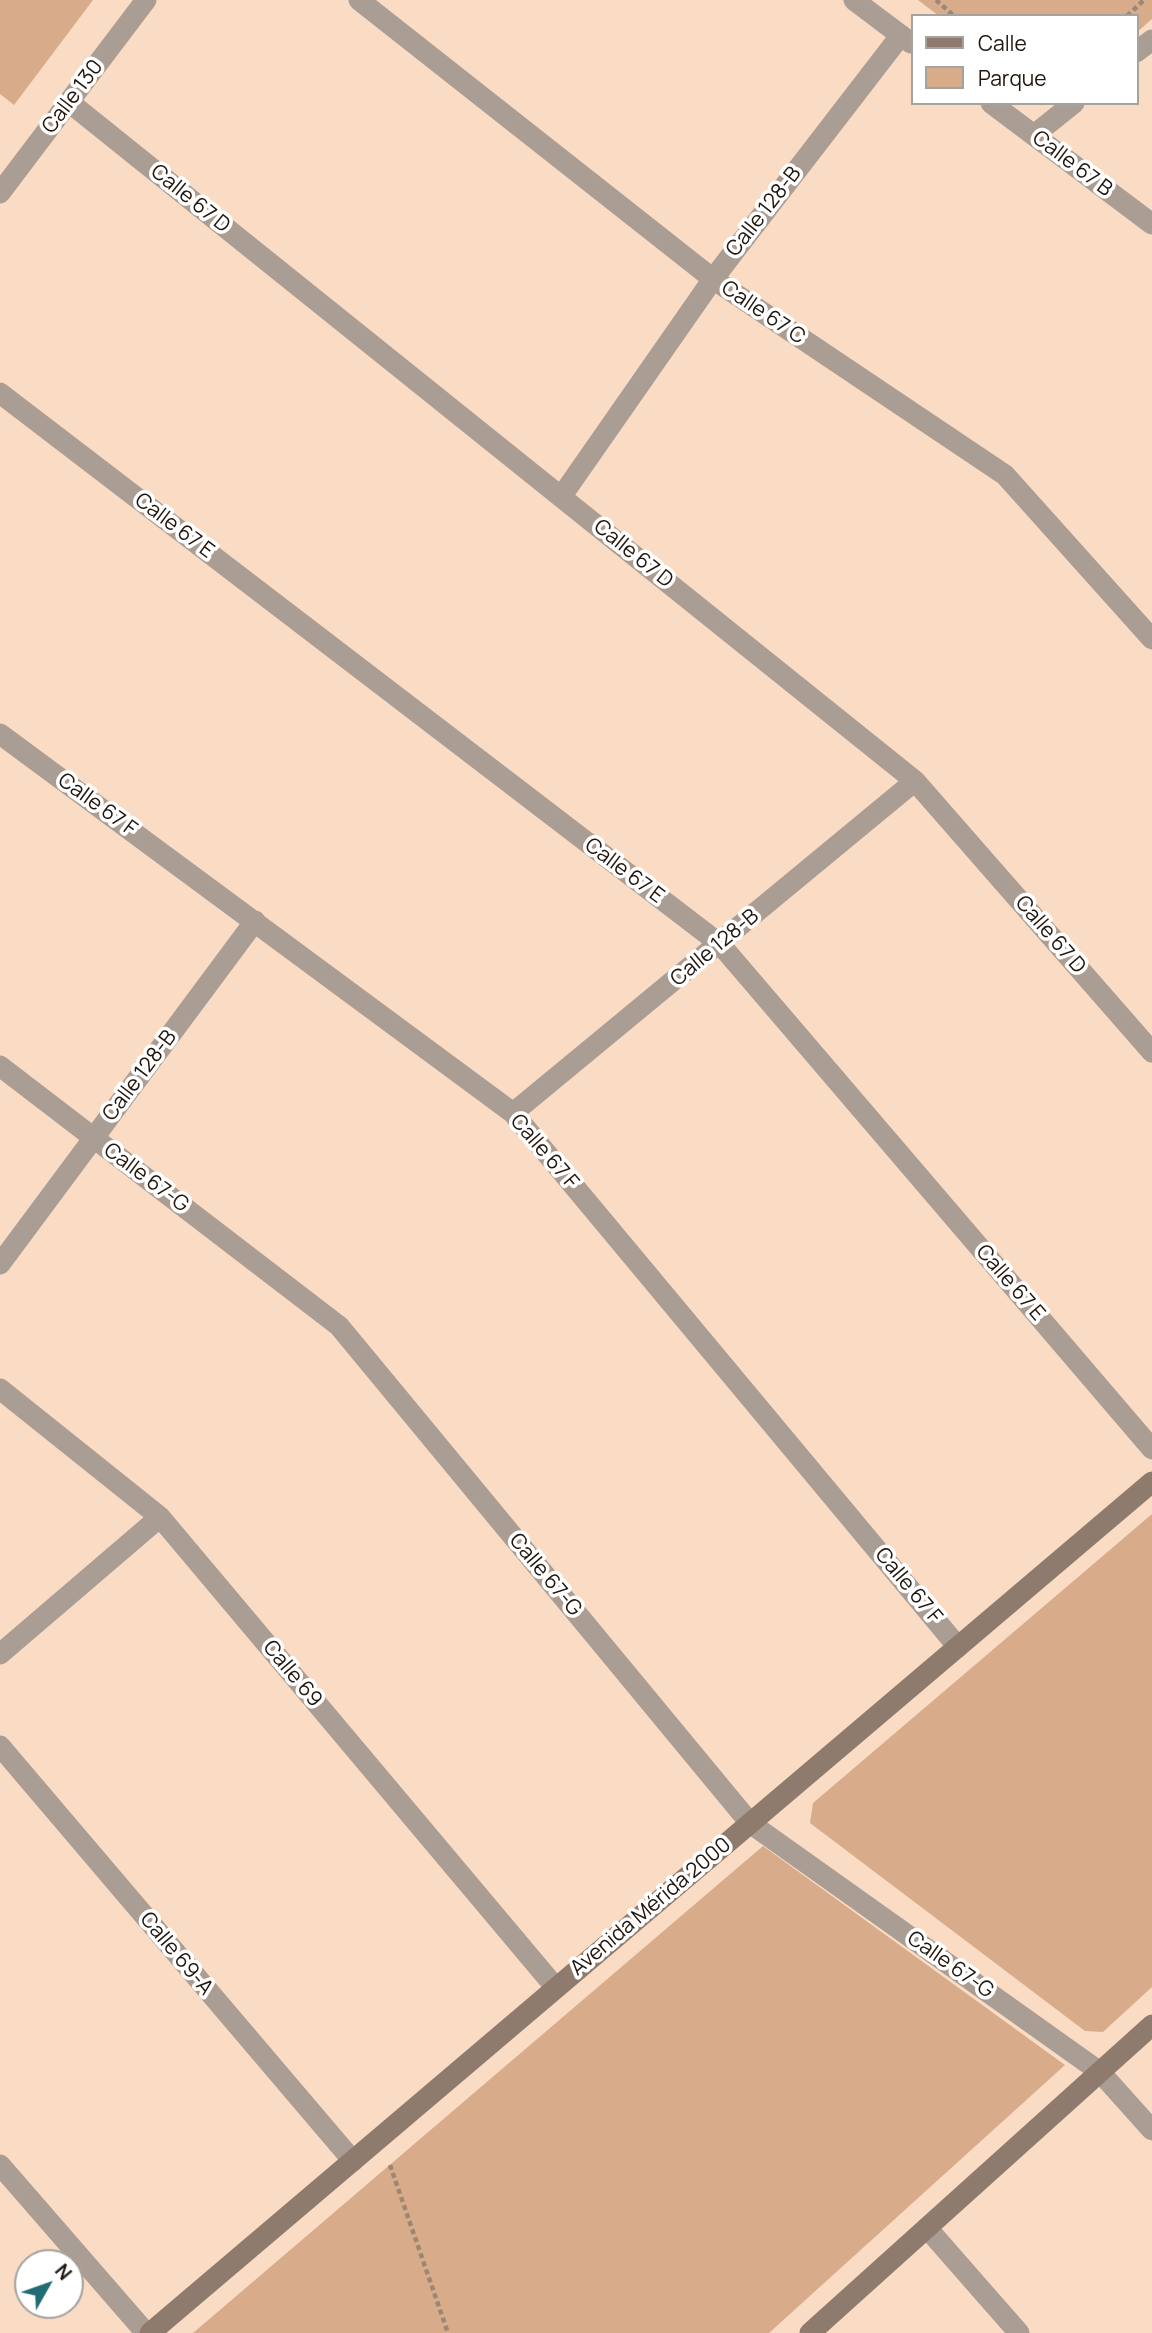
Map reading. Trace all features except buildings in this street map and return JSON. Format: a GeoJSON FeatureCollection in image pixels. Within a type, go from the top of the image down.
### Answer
{"type":"FeatureCollection","features":[{"type":"Feature","properties":{"kind":"main road","name":"Avenida Mérida 2000"},"geometry":{"type":"LineString","coordinates":[[148,2333],[1152,1482]]}},
{"type":"Feature","properties":{"kind":"main road"},"geometry":{"type":"LineString","coordinates":[[810,2333],[1152,2025]]}},
{"type":"Feature","properties":{"kind":"street","name":"Calle 130"},"geometry":{"type":"LineString","coordinates":[[0,193],[145,0]]}},
{"type":"Feature","properties":{"kind":"street","name":"Calle 67 C"},"geometry":{"type":"LineString","coordinates":[[359,0],[713,279],[1005,475],[1152,639]]}},
{"type":"Feature","properties":{"kind":"street"},"geometry":{"type":"LineString","coordinates":[[854,0],[906,39]]}},
{"type":"Feature","properties":{"kind":"street","name":"Calle 128-B"},"geometry":{"type":"LineString","coordinates":[[561,497],[713,279],[906,39]]}},
{"type":"Feature","properties":{"kind":"street","name":"Calle 67 D"},"geometry":{"type":"LineString","coordinates":[[69,102],[915,781],[1152,1052]]}},
{"type":"Feature","properties":{"kind":"street","name":"Calle 67 B"},"geometry":{"type":"LineString","coordinates":[[994,105],[1152,224]]}},
{"type":"Feature","properties":{"kind":"street"},"geometry":{"type":"LineString","coordinates":[[1034,135],[1072,105]]}},
{"type":"Feature","properties":{"kind":"street","name":"Calle 67 E"},"geometry":{"type":"LineString","coordinates":[[0,393],[720,944],[1152,1449]]}},
{"type":"Feature","properties":{"kind":"street","name":"Calle 67 F"},"geometry":{"type":"LineString","coordinates":[[0,734],[513,1113],[958,1647]]}},
{"type":"Feature","properties":{"kind":"street","name":"Calle 128-B"},"geometry":{"type":"LineString","coordinates":[[513,1113],[915,781]]}},
{"type":"Feature","properties":{"kind":"street","name":"Calle 128-B"},"geometry":{"type":"LineString","coordinates":[[0,1264],[255,921]]}},
{"type":"Feature","properties":{"kind":"street","name":"Calle 67-G"},"geometry":{"type":"LineString","coordinates":[[0,1066],[339,1326],[750,1823],[1100,2072]]}},
{"type":"Feature","properties":{"kind":"street","name":"Calle 69"},"geometry":{"type":"LineString","coordinates":[[0,1389],[160,1517],[556,1988]]}},
{"type":"Feature","properties":{"kind":"street"},"geometry":{"type":"LineString","coordinates":[[0,1654],[160,1517]]}},
{"type":"Feature","properties":{"kind":"street","name":"Calle 69-A"},"geometry":{"type":"LineString","coordinates":[[0,1746],[353,2161]]}},
{"type":"Feature","properties":{"kind":"street"},"geometry":{"type":"LineString","coordinates":[[1100,2072],[1152,2130]]}},
{"type":"Feature","properties":{"kind":"street"},"geometry":{"type":"LineString","coordinates":[[0,2165],[148,2333]]}},
{"type":"Feature","properties":{"kind":"street"},"geometry":{"type":"LineString","coordinates":[[927,2228],[1019,2333]]}},
{"type":"Feature","properties":{"kind":"path"},"geometry":{"type":"LineString","coordinates":[[936,0],[952,14]]}},
{"type":"Feature","properties":{"kind":"path"},"geometry":{"type":"LineString","coordinates":[[1129,14],[1144,0]]}},
{"type":"Feature","properties":{"kind":"path"},"geometry":{"type":"LineString","coordinates":[[380,2138],[448,2333]]}},
{"type":"Feature","properties":{"kind":"green space"},"geometry":{"type":"Polygon","coordinates":[[[0,0],[93,0],[14,105],[0,94],[0,0]]]}},
{"type":"Feature","properties":{"kind":"green space"},"geometry":{"type":"Polygon","coordinates":[[[918,0],[1152,0],[1152,19],[1138,31],[1138,14],[936,14],[918,0]]]}},
{"type":"Feature","properties":{"kind":"green space"},"geometry":{"type":"Polygon","coordinates":[[[1152,1514],[1152,1987],[1103,2032],[1085,2031],[810,1823],[813,1803],[1152,1514]]]}},
{"type":"Feature","properties":{"kind":"green space"},"geometry":{"type":"Polygon","coordinates":[[[763,1846],[1065,2065],[769,2333],[193,2333],[763,1846]]]}}]}
